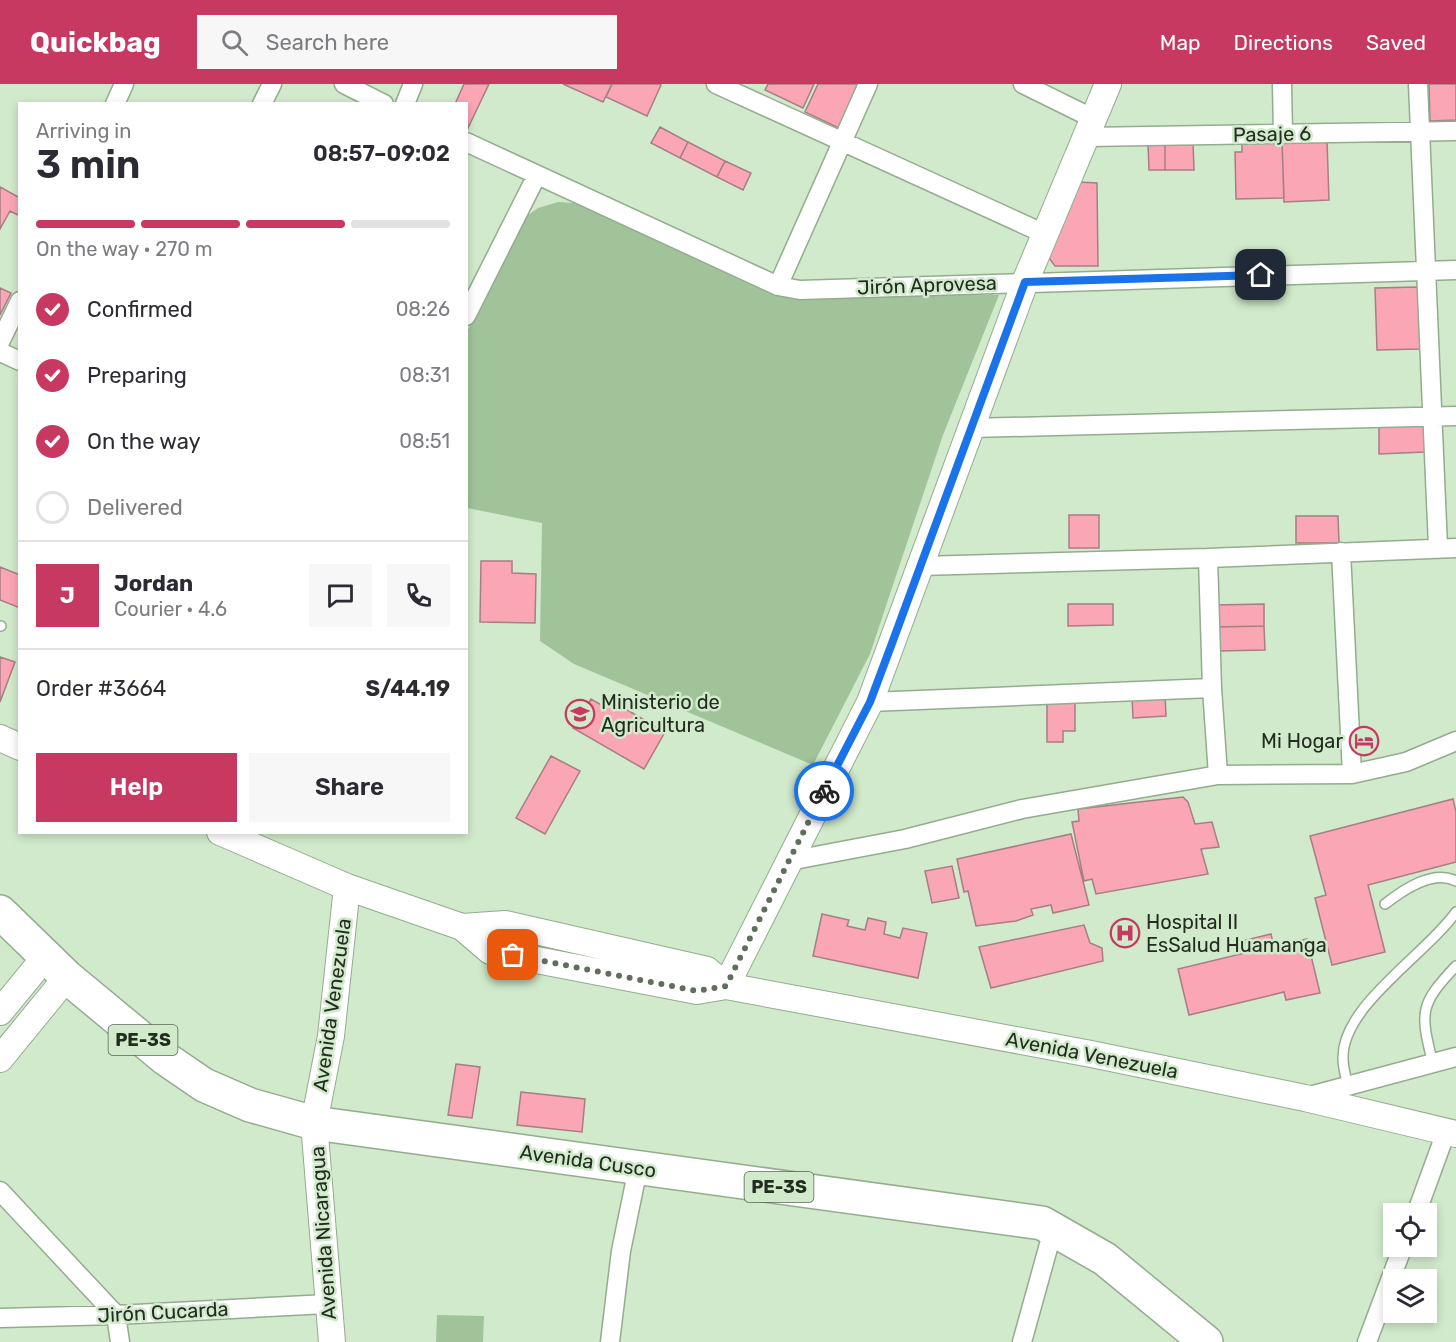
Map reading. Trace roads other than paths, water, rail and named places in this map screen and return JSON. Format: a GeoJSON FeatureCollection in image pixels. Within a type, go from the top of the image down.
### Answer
{"type":"FeatureCollection","features":[{"type":"Feature","properties":{"kind":"highway","name":"Avenida Cusco"},"geometry":{"type":"LineString","coordinates":[[0,912],[56,966],[166,1059],[204,1085],[250,1106],[314,1124],[1042,1223],[1105,1259],[1206,1342]]}},
{"type":"Feature","properties":{"kind":"street"},"geometry":{"type":"LineString","coordinates":[[116,102],[124,84]]}},
{"type":"Feature","properties":{"kind":"street"},"geometry":{"type":"LineString","coordinates":[[263,102],[272,84]]}},
{"type":"Feature","properties":{"kind":"street"},"geometry":{"type":"LineString","coordinates":[[344,84],[380,102]]}},
{"type":"Feature","properties":{"kind":"street"},"geometry":{"type":"LineString","coordinates":[[406,102],[413,84]]}},
{"type":"Feature","properties":{"kind":"street"},"geometry":{"type":"LineString","coordinates":[[716,84],[1045,234]]}},
{"type":"Feature","properties":{"kind":"street"},"geometry":{"type":"LineString","coordinates":[[778,286],[868,84]]}},
{"type":"Feature","properties":{"kind":"street"},"geometry":{"type":"LineString","coordinates":[[1023,84],[1091,128]]}},
{"type":"Feature","properties":{"kind":"street"},"geometry":{"type":"LineString","coordinates":[[726,986],[870,702],[1025,282],[1108,84]]}},
{"type":"Feature","properties":{"kind":"street"},"geometry":{"type":"LineString","coordinates":[[1282,84],[1283,134]]}},
{"type":"Feature","properties":{"kind":"street"},"geometry":{"type":"LineString","coordinates":[[921,566],[1208,558],[1447,547],[1432,416],[1418,84]]}},
{"type":"Feature","properties":{"kind":"street","name":"Pasaje 6"},"geometry":{"type":"LineString","coordinates":[[1091,128],[1283,134],[1456,131]]}},
{"type":"Feature","properties":{"kind":"street","name":"Jirón Aprovesa"},"geometry":{"type":"LineString","coordinates":[[468,143],[778,286],[800,290],[1456,270]]}},
{"type":"Feature","properties":{"kind":"street"},"geometry":{"type":"LineString","coordinates":[[468,312],[537,175]]}},
{"type":"Feature","properties":{"kind":"street"},"geometry":{"type":"LineString","coordinates":[[0,342],[18,305]]}},
{"type":"Feature","properties":{"kind":"street"},"geometry":{"type":"LineString","coordinates":[[0,352],[18,360]]}},
{"type":"Feature","properties":{"kind":"street"},"geometry":{"type":"LineString","coordinates":[[971,428],[1456,416]]}},
{"type":"Feature","properties":{"kind":"street"},"geometry":{"type":"LineString","coordinates":[[1341,552],[1352,774]]}},
{"type":"Feature","properties":{"kind":"street"},"geometry":{"type":"LineString","coordinates":[[1208,558],[1212,688],[1218,774]]}},
{"type":"Feature","properties":{"kind":"street"},"geometry":{"type":"LineString","coordinates":[[870,702],[1212,688]]}},
{"type":"Feature","properties":{"kind":"street"},"geometry":{"type":"LineString","coordinates":[[0,738],[18,746]]}},
{"type":"Feature","properties":{"kind":"street"},"geometry":{"type":"LineString","coordinates":[[789,861],[905,839],[1022,808],[1218,774],[1352,774],[1406,762],[1456,741]]}},
{"type":"Feature","properties":{"kind":"street","name":"Avenida Venezuela"},"geometry":{"type":"LineString","coordinates":[[225,834],[347,887],[462,927],[490,951],[697,991],[726,986],[1091,1054],[1305,1098],[1451,1133]]}},
{"type":"Feature","properties":{"kind":"street","name":"Avenida Venezuela"},"geometry":{"type":"LineString","coordinates":[[314,1124],[331,1036],[347,887]]}},
{"type":"Feature","properties":{"kind":"street"},"geometry":{"type":"LineString","coordinates":[[0,1012],[56,966]]}},
{"type":"Feature","properties":{"kind":"street"},"geometry":{"type":"LineString","coordinates":[[0,1059],[56,966]]}},
{"type":"Feature","properties":{"kind":"street"},"geometry":{"type":"LineString","coordinates":[[1305,1098],[1456,1057]]}},
{"type":"Feature","properties":{"kind":"street","name":"Avenida Nicaragua"},"geometry":{"type":"LineString","coordinates":[[314,1124],[327,1304],[332,1342]]}},
{"type":"Feature","properties":{"kind":"street"},"geometry":{"type":"LineString","coordinates":[[1421,1203],[1451,1133]]}},
{"type":"Feature","properties":{"kind":"street"},"geometry":{"type":"LineString","coordinates":[[610,1342],[621,1251],[638,1168]]}},
{"type":"Feature","properties":{"kind":"street"},"geometry":{"type":"LineString","coordinates":[[0,1191],[116,1315],[120,1342]]}},
{"type":"Feature","properties":{"kind":"street"},"geometry":{"type":"LineString","coordinates":[[1022,1342],[1053,1230]]}},
{"type":"Feature","properties":{"kind":"street"},"geometry":{"type":"LineString","coordinates":[[1367,1342],[1399,1257]]}},
{"type":"Feature","properties":{"kind":"street","name":"Jirón Cucarda"},"geometry":{"type":"LineString","coordinates":[[0,1318],[116,1315],[327,1304]]}},
{"type":"Feature","properties":{"kind":"lane"},"geometry":{"type":"LineString","coordinates":[[1385,904],[1400,893],[1433,879],[1447,877],[1456,881]]}},
{"type":"Feature","properties":{"kind":"lane"},"geometry":{"type":"LineString","coordinates":[[1348,1086],[1342,1060],[1344,1047],[1354,1020],[1456,912]]}},
{"type":"Feature","properties":{"kind":"lane"},"geometry":{"type":"LineString","coordinates":[[1433,1064],[1424,1024],[1425,1008],[1434,989],[1456,966]]}},
{"type":"Feature","properties":{"kind":"place","name":"Ministerio de Agricultura"},"geometry":{"type":"Point","coordinates":[580,714]}},
{"type":"Feature","properties":{"kind":"place","name":"Mi Hogar"},"geometry":{"type":"Point","coordinates":[1364,741]}},
{"type":"Feature","properties":{"kind":"place","name":"Hospital II EsSalud Huamanga"},"geometry":{"type":"Point","coordinates":[1125,933]}}]}
